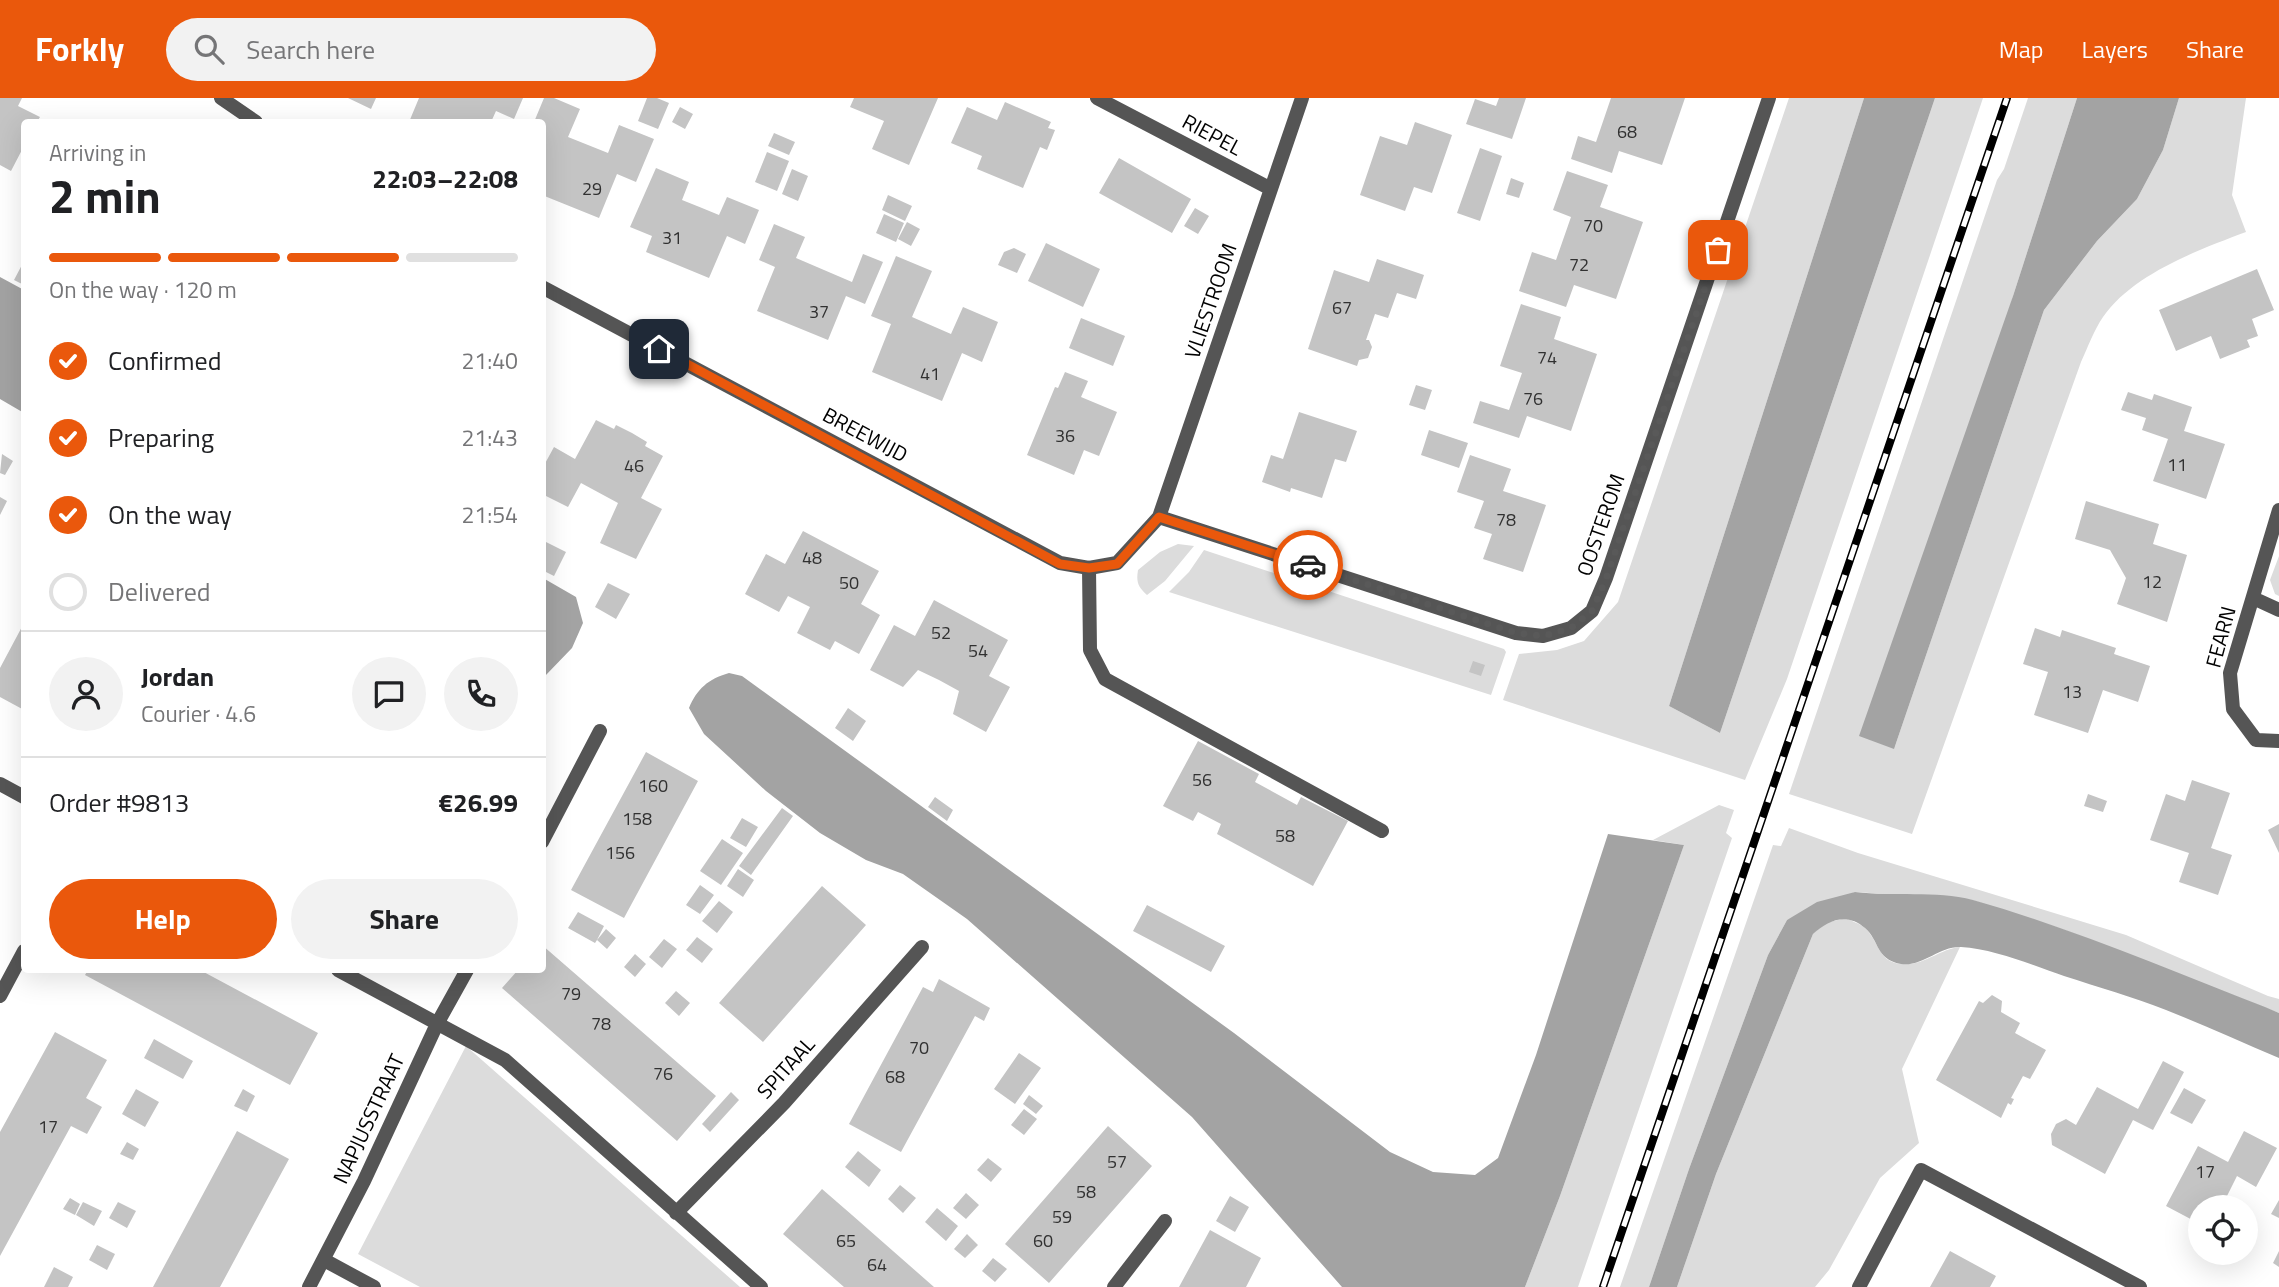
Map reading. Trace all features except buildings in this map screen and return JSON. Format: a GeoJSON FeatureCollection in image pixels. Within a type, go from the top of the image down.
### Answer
{"type":"FeatureCollection","features":[{"type":"Feature","properties":{"kind":"street"},"geometry":{"type":"LineString","coordinates":[[221,98],[252,119]]}},
{"type":"Feature","properties":{"kind":"street","name":"RIEPEL"},"geometry":{"type":"LineString","coordinates":[[1097,98],[1271,189]]}},
{"type":"Feature","properties":{"kind":"street","name":"VLIESTROOM"},"geometry":{"type":"LineString","coordinates":[[1159,517],[1302,98]]}},
{"type":"Feature","properties":{"kind":"street","name":"OOSTEROM"},"geometry":{"type":"LineString","coordinates":[[1159,517],[1516,633],[1544,636],[1571,628],[1592,611],[1606,579],[1769,98]]}},
{"type":"Feature","properties":{"kind":"street","name":"BREEWIJD"},"geometry":{"type":"LineString","coordinates":[[546,289],[1060,564],[1089,568],[1117,564],[1159,517]]}},
{"type":"Feature","properties":{"kind":"street","name":"FEARN"},"geometry":{"type":"LineString","coordinates":[[2279,510],[2230,673],[2233,709],[2256,740],[2279,741]]}},
{"type":"Feature","properties":{"kind":"street"},"geometry":{"type":"LineString","coordinates":[[1089,568],[1090,650],[1105,679],[1382,831]]}},
{"type":"Feature","properties":{"kind":"street","name":"FEARN"},"geometry":{"type":"LineString","coordinates":[[2253,598],[2279,610]]}},
{"type":"Feature","properties":{"kind":"street"},"geometry":{"type":"LineString","coordinates":[[546,834],[600,731]]}},
{"type":"Feature","properties":{"kind":"street"},"geometry":{"type":"LineString","coordinates":[[0,785],[21,796]]}},
{"type":"Feature","properties":{"kind":"street","name":"SPITAAL"},"geometry":{"type":"LineString","coordinates":[[676,1213],[784,1103],[922,947]]}},
{"type":"Feature","properties":{"kind":"street"},"geometry":{"type":"LineString","coordinates":[[3,990],[21,957]]}},
{"type":"Feature","properties":{"kind":"street"},"geometry":{"type":"LineString","coordinates":[[344,973],[505,1060],[761,1287]]}},
{"type":"Feature","properties":{"kind":"street","name":"NAPJUSSTRAAT"},"geometry":{"type":"LineString","coordinates":[[309,1287],[324,1261],[437,1024],[465,973]]}},
{"type":"Feature","properties":{"kind":"street"},"geometry":{"type":"LineString","coordinates":[[1859,1287],[1921,1170],[2140,1287]]}},
{"type":"Feature","properties":{"kind":"street"},"geometry":{"type":"LineString","coordinates":[[1114,1287],[1165,1222]]}},
{"type":"Feature","properties":{"kind":"street"},"geometry":{"type":"LineString","coordinates":[[324,1261],[374,1287]]}},
{"type":"Feature","properties":{"kind":"shaded area"},"geometry":{"type":"Polygon","coordinates":[[[1789,98],[1864,98],[1669,706],[1720,733],[1935,98],[1983,98],[1787,679],[1745,780],[1503,700],[1519,654],[1557,650],[1584,641],[1618,602],[1789,98]]]}},
{"type":"Feature","properties":{"kind":"shaded area"},"geometry":{"type":"Polygon","coordinates":[[[1864,98],[1935,98],[1720,733],[1669,706],[1864,98]]]}},
{"type":"Feature","properties":{"kind":"shaded area"},"geometry":{"type":"Polygon","coordinates":[[[2028,98],[2077,98],[2013,296],[1894,749],[2044,310],[2097,241],[2137,199],[2163,150],[2179,98],[2246,98],[2232,195],[2246,232],[2188,255],[2149,276],[2116,302],[2097,327],[2081,362],[1912,834],[1789,794],[1997,180],[2004,169],[2028,98]]]}},
{"type":"Feature","properties":{"kind":"shaded area"},"geometry":{"type":"Polygon","coordinates":[[[2077,98],[2179,98],[2163,150],[2137,199],[2097,241],[2044,310],[1894,749],[1859,736],[2013,296],[2077,98]]]}},
{"type":"Feature","properties":{"kind":"shaded area"},"geometry":{"type":"Polygon","coordinates":[[[0,277],[21,288],[21,411],[0,399],[0,277]]]}},
{"type":"Feature","properties":{"kind":"shaded area"},"geometry":{"type":"Polygon","coordinates":[[[1178,544],[1194,546],[1165,581],[1147,595],[1138,584],[1138,570],[1160,552],[1178,544]]]}},
{"type":"Feature","properties":{"kind":"shaded area"},"geometry":{"type":"Polygon","coordinates":[[[1204,550],[1504,649],[1506,652],[1491,695],[1169,592],[1189,572],[1204,550]]]}},
{"type":"Feature","properties":{"kind":"shaded area"},"geometry":{"type":"Polygon","coordinates":[[[2279,556],[2279,596],[2275,594],[2270,580],[2279,556]]]}},
{"type":"Feature","properties":{"kind":"shaded area"},"geometry":{"type":"Polygon","coordinates":[[[546,580],[576,597],[583,623],[572,648],[546,675],[546,580]]]}},
{"type":"Feature","properties":{"kind":"shaded area"},"geometry":{"type":"Polygon","coordinates":[[[729,673],[742,676],[1234,1033],[1390,1152],[1433,1172],[1475,1175],[1498,1158],[1536,1055],[1608,834],[1684,845],[1560,1196],[1525,1287],[1342,1287],[1192,1117],[967,919],[903,874],[866,860],[820,833],[766,791],[704,734],[689,708],[704,686],[729,673]]]}},
{"type":"Feature","properties":{"kind":"shaded area"},"geometry":{"type":"Polygon","coordinates":[[[1719,805],[1734,810],[1726,833],[1732,838],[1578,1287],[1525,1287],[1560,1196],[1684,845],[1653,840],[1719,805]]]}},
{"type":"Feature","properties":{"kind":"shaded area"},"geometry":{"type":"Polygon","coordinates":[[[1789,828],[1858,853],[2126,935],[2279,999],[2279,1013],[2062,929],[1972,900],[1855,892],[1787,920],[1768,955],[1689,1169],[1649,1287],[1620,1287],[1773,845],[1781,846],[1789,828]]]}},
{"type":"Feature","properties":{"kind":"shaded area"},"geometry":{"type":"Polygon","coordinates":[[[1855,892],[1944,895],[1973,900],[2047,923],[2157,964],[2279,1013],[2279,1058],[2154,1005],[1987,951],[1961,947],[1945,950],[1909,964],[1893,962],[1882,954],[1870,933],[1858,923],[1845,919],[1831,922],[1813,934],[1716,1174],[1677,1287],[1649,1287],[1689,1169],[1768,955],[1787,920],[1817,902],[1855,892]]]}},
{"type":"Feature","properties":{"kind":"shaded area"},"geometry":{"type":"Polygon","coordinates":[[[1846,918],[1865,928],[1885,957],[1899,964],[1915,963],[1960,947],[1902,1069],[1919,1143],[1880,1178],[1829,1270],[1815,1287],[1677,1287],[1716,1174],[1813,934],[1825,923],[1846,918]]]}},
{"type":"Feature","properties":{"kind":"shaded area"},"geometry":{"type":"Polygon","coordinates":[[[466,1046],[740,1287],[420,1287],[358,1254],[466,1046]]]}},
{"type":"Feature","properties":{"kind":"railway"},"geometry":{"type":"LineString","coordinates":[[1603,1287],[2007,98]]}},
{"type":"Feature","properties":{"kind":"way so far"},"geometry":{"type":"LineString","coordinates":[[1308,565],[1516,633],[1544,636],[1571,628],[1592,611],[1606,579],[1718,250]]}},
{"type":"Feature","properties":{"kind":"route"},"geometry":{"type":"LineString","coordinates":[[659,349],[1060,564],[1089,568],[1117,564],[1159,517],[1308,565]]}}]}
